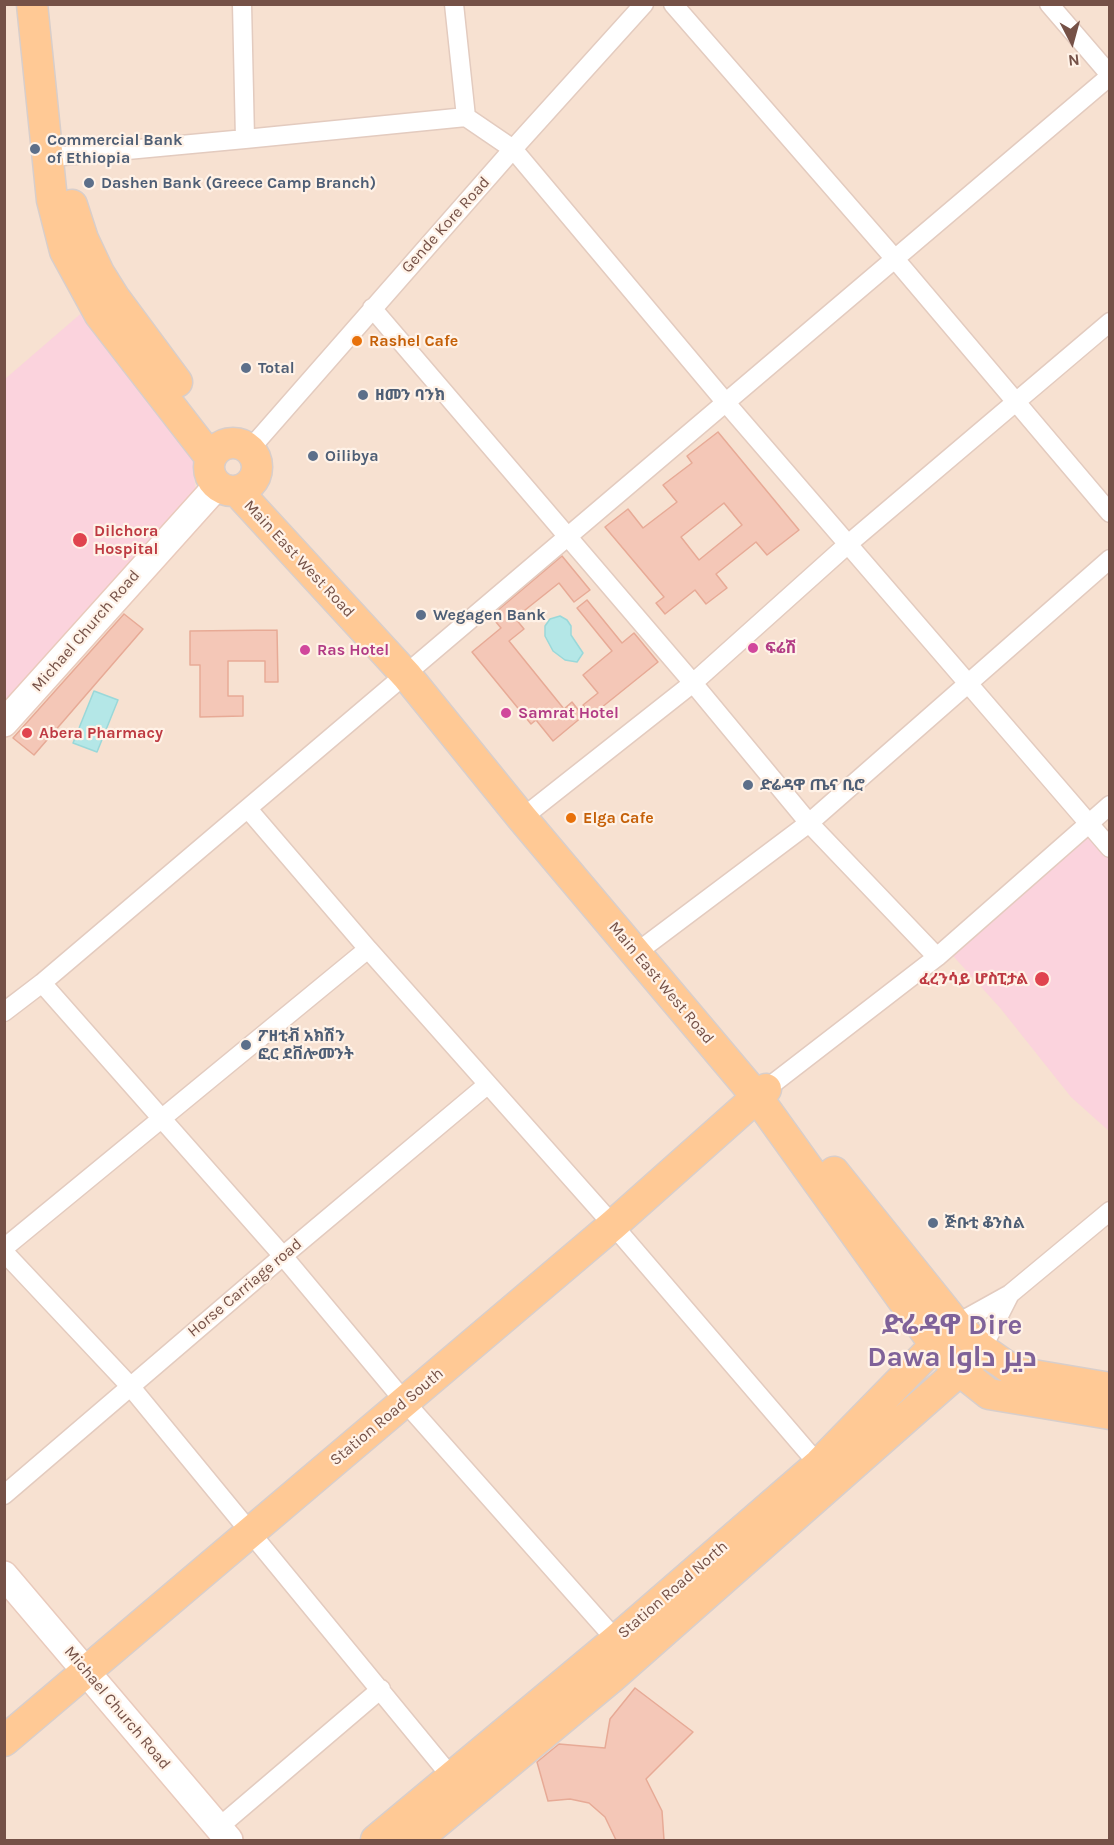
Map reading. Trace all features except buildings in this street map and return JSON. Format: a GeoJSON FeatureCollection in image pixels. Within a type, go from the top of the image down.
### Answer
{"type":"FeatureCollection","features":[{"type":"Feature","properties":{"kind":"main road"},"geometry":{"type":"LineString","coordinates":[[32,4],[47,57],[56,158],[76,220],[99,273],[165,383],[228,450],[258,468],[236,486],[209,473],[228,450]]}},
{"type":"Feature","properties":{"kind":"main road"},"geometry":{"type":"LineString","coordinates":[[47,57],[53,4]]}},
{"type":"Feature","properties":{"kind":"main road","name":"Main East West Road"},"geometry":{"type":"LineString","coordinates":[[236,486],[411,672],[527,814],[956,1324],[982,1350],[1015,1372],[1110,1388]]}},
{"type":"Feature","properties":{"kind":"main road","name":"Michael Church Road"},"geometry":{"type":"LineString","coordinates":[[4,723],[236,486]]}},
{"type":"Feature","properties":{"kind":"main road","name":"Main East West Road"},"geometry":{"type":"LineString","coordinates":[[527,814],[644,947],[761,1093],[934,1345],[960,1371],[989,1394],[1110,1414]]}},
{"type":"Feature","properties":{"kind":"main road","name":"Station Road South"},"geometry":{"type":"LineString","coordinates":[[4,1741],[613,1225],[761,1093]]}},
{"type":"Feature","properties":{"kind":"main road","name":"Station Road North"},"geometry":{"type":"LineString","coordinates":[[376,1840],[459,1787],[611,1678],[826,1473],[934,1345],[956,1324]]}},
{"type":"Feature","properties":{"kind":"main road","name":"Station Road North"},"geometry":{"type":"LineString","coordinates":[[416,1840],[459,1787],[616,1640],[826,1473],[960,1371],[982,1350]]}},
{"type":"Feature","properties":{"kind":"main road","name":"Michael Church Road"},"geometry":{"type":"LineString","coordinates":[[4,1575],[224,1834]]}},
{"type":"Feature","properties":{"kind":"street"},"geometry":{"type":"LineString","coordinates":[[242,4],[245,139]]}},
{"type":"Feature","properties":{"kind":"street"},"geometry":{"type":"LineString","coordinates":[[454,4],[466,117]]}},
{"type":"Feature","properties":{"kind":"street"},"geometry":{"type":"LineString","coordinates":[[673,4],[895,259],[1110,513]]}},
{"type":"Feature","properties":{"kind":"street"},"geometry":{"type":"LineString","coordinates":[[4,1012],[42,983],[411,672],[1110,75],[1049,4]]}},
{"type":"Feature","properties":{"kind":"street","name":"Gende Kore Road"},"geometry":{"type":"LineString","coordinates":[[228,450],[372,308],[639,7]]}},
{"type":"Feature","properties":{"kind":"street"},"geometry":{"type":"LineString","coordinates":[[56,158],[466,117],[513,149],[847,545],[1110,849]]}},
{"type":"Feature","properties":{"kind":"street"},"geometry":{"type":"LineString","coordinates":[[372,308],[693,683],[809,823],[937,957]]}},
{"type":"Feature","properties":{"kind":"street"},"geometry":{"type":"LineString","coordinates":[[527,814],[693,683],[847,545],[1110,322]]}},
{"type":"Feature","properties":{"kind":"street"},"geometry":{"type":"LineString","coordinates":[[644,947],[809,823],[1110,559]]}},
{"type":"Feature","properties":{"kind":"street"},"geometry":{"type":"LineString","coordinates":[[761,1093],[937,957],[1110,805]]}},
{"type":"Feature","properties":{"kind":"street"},"geometry":{"type":"LineString","coordinates":[[248,809],[368,949],[613,1225],[826,1473]]}},
{"type":"Feature","properties":{"kind":"street"},"geometry":{"type":"LineString","coordinates":[[368,949],[4,1250],[130,1386],[381,1689],[459,1787]]}},
{"type":"Feature","properties":{"kind":"street"},"geometry":{"type":"LineString","coordinates":[[42,983],[282,1256],[405,1402],[616,1640]]}},
{"type":"Feature","properties":{"kind":"street","name":"Horse Carriage road"},"geometry":{"type":"LineString","coordinates":[[4,1495],[282,1256],[488,1085]]}},
{"type":"Feature","properties":{"kind":"street"},"geometry":{"type":"LineString","coordinates":[[956,1324],[1010,1294],[1110,1211]]}},
{"type":"Feature","properties":{"kind":"street"},"geometry":{"type":"LineString","coordinates":[[982,1350],[1010,1294]]}},
{"type":"Feature","properties":{"kind":"street"},"geometry":{"type":"LineString","coordinates":[[224,1834],[381,1689]]}},
{"type":"Feature","properties":{"kind":"shaded area"},"geometry":{"type":"Polygon","coordinates":[[[5,5],[1109,5],[1109,1840],[5,1840],[5,5]]]}},
{"type":"Feature","properties":{"kind":"shaded area"},"geometry":{"type":"Polygon","coordinates":[[[85,310],[196,461],[193,469],[196,492],[5,709],[5,379],[85,310]]]}},
{"type":"Feature","properties":{"kind":"shaded area","name":"ፈረንሳይ ሆስፒታል"},"geometry":{"type":"Polygon","coordinates":[[[1091,820],[1109,842],[1109,1131],[1071,1097],[1001,1009],[946,948],[1091,820]]]}},
{"type":"Feature","properties":{"kind":"water"},"geometry":{"type":"Polygon","coordinates":[[[560,616],[571,626],[571,635],[583,653],[577,662],[565,660],[553,651],[545,636],[545,626],[550,619],[560,616]]]}},
{"type":"Feature","properties":{"kind":"water"},"geometry":{"type":"Polygon","coordinates":[[[94,691],[118,700],[97,752],[73,743],[94,691]]]}},
{"type":"Feature","properties":{"kind":"place","name":"Commercial Bank of Ethiopia"},"geometry":{"type":"Point","coordinates":[35,149]}},
{"type":"Feature","properties":{"kind":"place","name":"Dashen Bank (Greece Camp Branch)"},"geometry":{"type":"Point","coordinates":[89,183]}},
{"type":"Feature","properties":{"kind":"place","name":"Rashel Cafe"},"geometry":{"type":"Point","coordinates":[357,341]}},
{"type":"Feature","properties":{"kind":"place","name":"Total"},"geometry":{"type":"Point","coordinates":[246,368]}},
{"type":"Feature","properties":{"kind":"place","name":"ዘመን ባንክ"},"geometry":{"type":"Point","coordinates":[363,395]}},
{"type":"Feature","properties":{"kind":"place","name":"Oilibya"},"geometry":{"type":"Point","coordinates":[313,456]}},
{"type":"Feature","properties":{"kind":"place","name":"Dilchora Hospital"},"geometry":{"type":"Point","coordinates":[80,540]}},
{"type":"Feature","properties":{"kind":"place","name":"Wegagen Bank"},"geometry":{"type":"Point","coordinates":[421,615]}},
{"type":"Feature","properties":{"kind":"place","name":"ፍሬሽ"},"geometry":{"type":"Point","coordinates":[753,648]}},
{"type":"Feature","properties":{"kind":"place","name":"Ras Hotel"},"geometry":{"type":"Point","coordinates":[305,650]}},
{"type":"Feature","properties":{"kind":"place","name":"Samrat Hotel"},"geometry":{"type":"Point","coordinates":[506,713]}},
{"type":"Feature","properties":{"kind":"place","name":"Abera Pharmacy"},"geometry":{"type":"Point","coordinates":[27,733]}},
{"type":"Feature","properties":{"kind":"place","name":"ድሬዳዋ ጤና ቢሮ"},"geometry":{"type":"Point","coordinates":[748,785]}},
{"type":"Feature","properties":{"kind":"place","name":"Elga Cafe"},"geometry":{"type":"Point","coordinates":[571,818]}},
{"type":"Feature","properties":{"kind":"place","name":"ፈረንሳይ ሆስፒታል"},"geometry":{"type":"Point","coordinates":[1042,979]}},
{"type":"Feature","properties":{"kind":"place","name":"ፖዘቲቭ አክሽን ፎር ደቨሎመንት"},"geometry":{"type":"Point","coordinates":[246,1045]}},
{"type":"Feature","properties":{"kind":"place","name":"ጅቡቲ ቆንስል"},"geometry":{"type":"Point","coordinates":[933,1223]}},
{"type":"Feature","properties":{"kind":"district","name":"ድሬዳዋ Dire Dawa دير داوا"},"geometry":{"type":"Point","coordinates":[952,1342]}}]}
